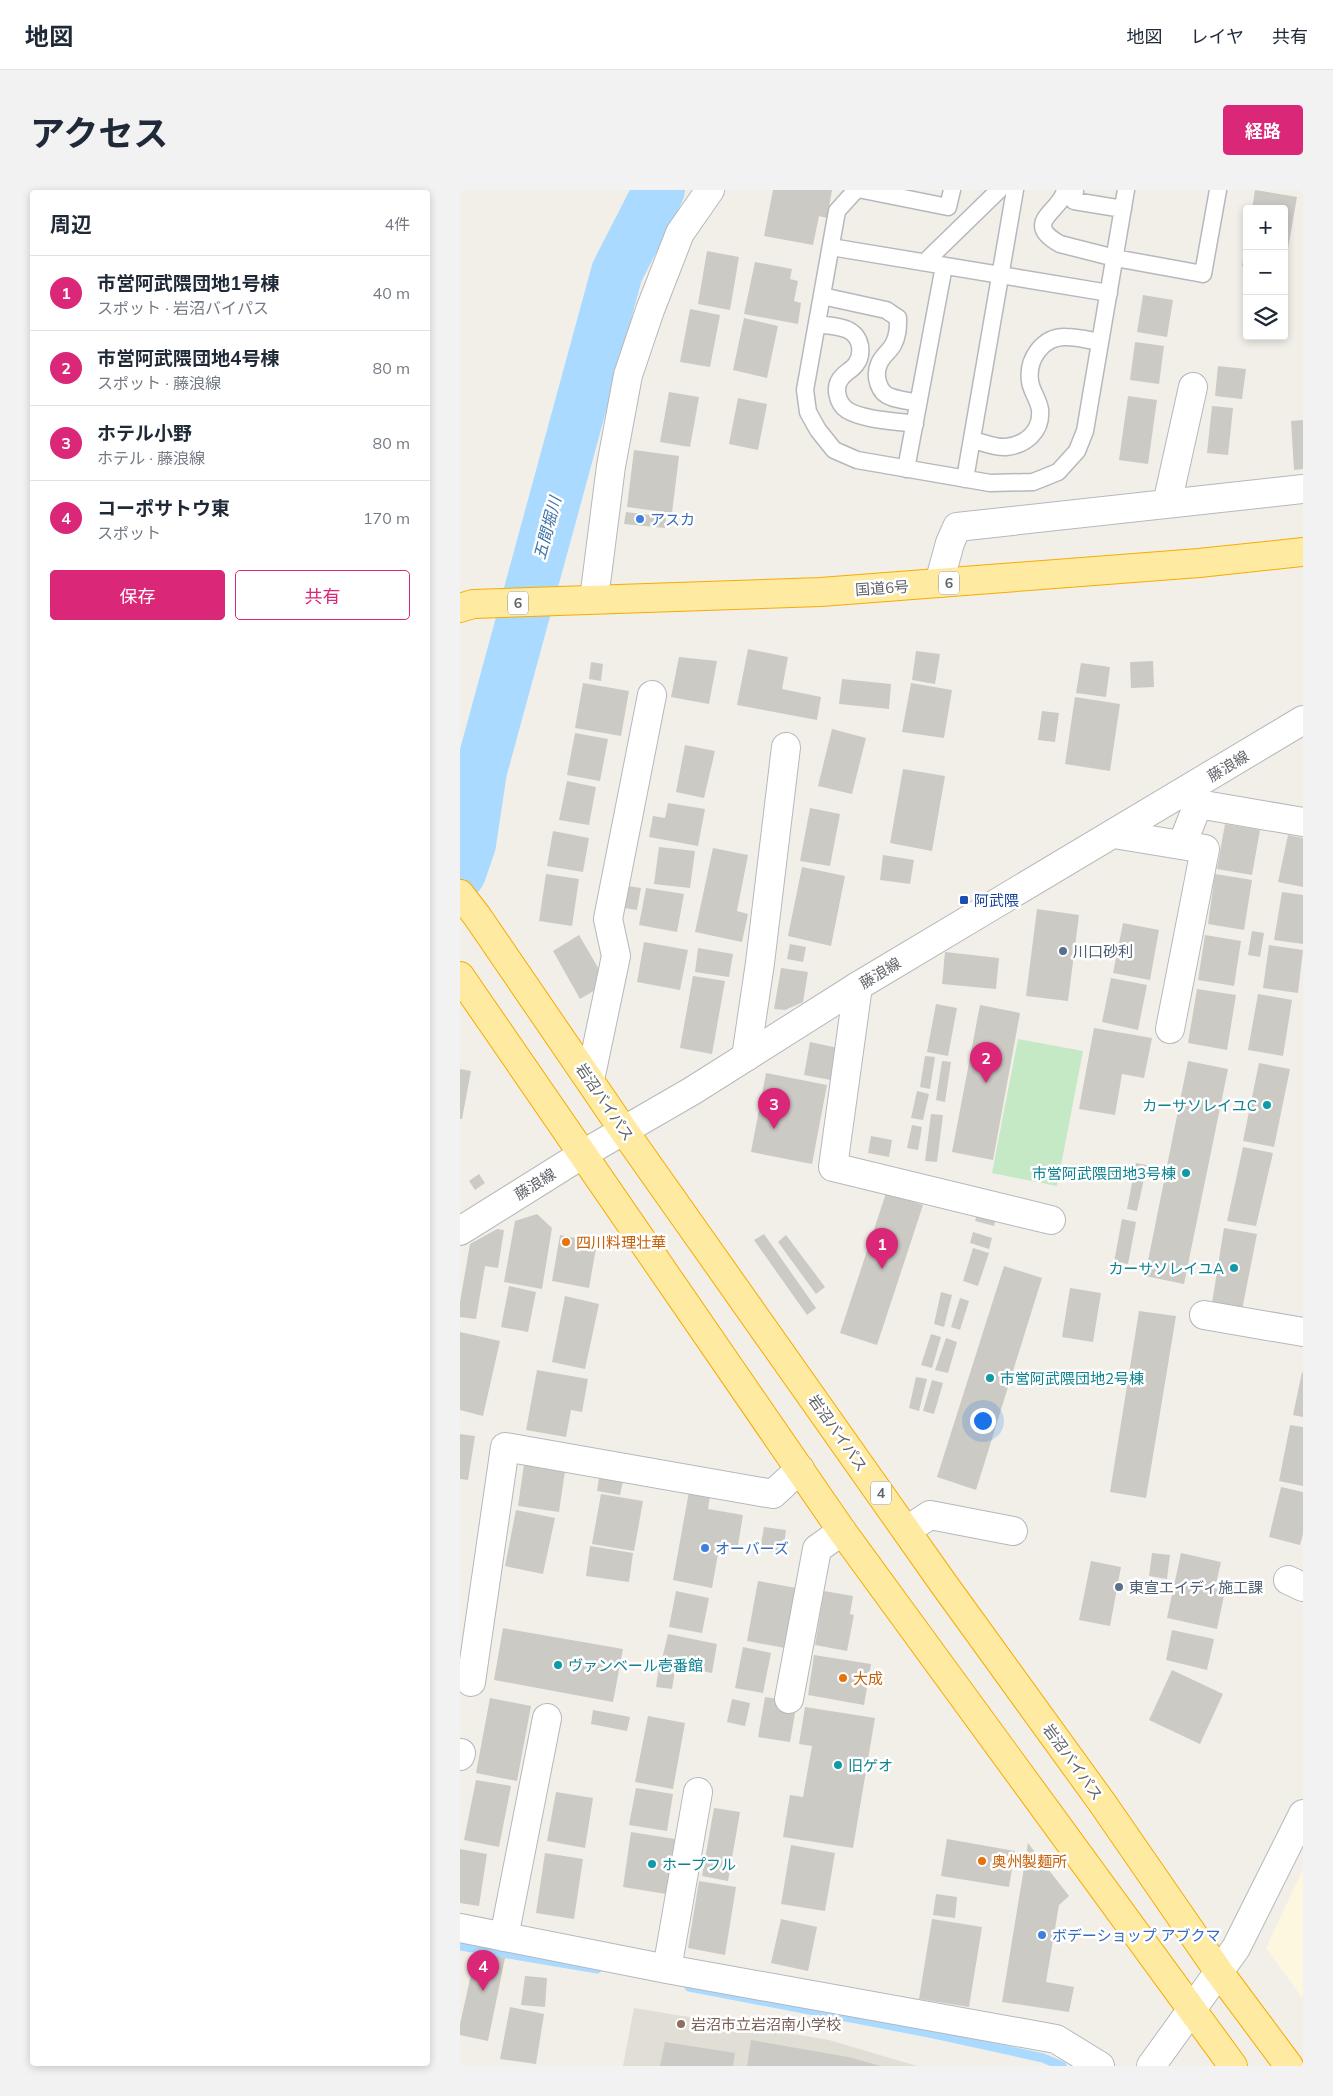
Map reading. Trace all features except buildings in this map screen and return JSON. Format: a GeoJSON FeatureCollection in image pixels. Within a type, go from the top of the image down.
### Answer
{"type":"FeatureCollection","features":[{"type":"Feature","properties":{"kind":"highway","name":"国道6号"},"geometry":{"type":"LineString","coordinates":[[464,604],[821,592],[1199,563],[1303,552]]}},
{"type":"Feature","properties":{"kind":"highway","name":"岩沼バイパス"},"geometry":{"type":"LineString","coordinates":[[460,894],[624,1131],[943,1583],[1103,1804],[1219,1972],[1289,2066]]}},
{"type":"Feature","properties":{"kind":"highway"},"geometry":{"type":"LineString","coordinates":[[460,976],[842,1531],[1233,2066]]}},
{"type":"Feature","properties":{"kind":"street"},"geometry":{"type":"LineString","coordinates":[[594,599],[611,466],[628,375],[650,310],[680,233],[710,190]]}},
{"type":"Feature","properties":{"kind":"street"},"geometry":{"type":"LineString","coordinates":[[1167,504],[1193,387]]}},
{"type":"Feature","properties":{"kind":"street"},"geometry":{"type":"LineString","coordinates":[[939,583],[950,543],[957,527],[1303,489]]}},
{"type":"Feature","properties":{"kind":"street"},"geometry":{"type":"LineString","coordinates":[[590,1080],[616,956],[608,920],[652,695]]}},
{"type":"Feature","properties":{"kind":"street","name":"藤浪線"},"geometry":{"type":"LineString","coordinates":[[460,1231],[583,1154],[746,1057],[858,986],[1303,720]]}},
{"type":"Feature","properties":{"kind":"street"},"geometry":{"type":"LineString","coordinates":[[746,1057],[760,963],[786,747]]}},
{"type":"Feature","properties":{"kind":"street"},"geometry":{"type":"LineString","coordinates":[[1182,845],[1198,804],[1303,822]]}},
{"type":"Feature","properties":{"kind":"street"},"geometry":{"type":"LineString","coordinates":[[1114,834],[1204,849],[1170,1029]]}},
{"type":"Feature","properties":{"kind":"street"},"geometry":{"type":"LineString","coordinates":[[858,986],[834,1168],[1051,1220]]}},
{"type":"Feature","properties":{"kind":"street"},"geometry":{"type":"LineString","coordinates":[[1204,1315],[1303,1332]]}},
{"type":"Feature","properties":{"kind":"street"},"geometry":{"type":"LineString","coordinates":[[471,1682],[505,1447],[773,1494],[800,1470]]}},
{"type":"Feature","properties":{"kind":"street"},"geometry":{"type":"LineString","coordinates":[[907,1530],[930,1515],[1013,1531]]}},
{"type":"Feature","properties":{"kind":"street"},"geometry":{"type":"LineString","coordinates":[[789,1698],[818,1549],[842,1531]]}},
{"type":"Feature","properties":{"kind":"street"},"geometry":{"type":"LineString","coordinates":[[504,1937],[547,1718]]}},
{"type":"Feature","properties":{"kind":"street"},"geometry":{"type":"LineString","coordinates":[[667,1969],[698,1792]]}},
{"type":"Feature","properties":{"kind":"street"},"geometry":{"type":"LineString","coordinates":[[1152,2066],[1236,1948],[1303,1814]]}},
{"type":"Feature","properties":{"kind":"street"},"geometry":{"type":"LineString","coordinates":[[460,1928],[667,1969],[1056,2039],[1100,2066]]}},
{"type":"Feature","properties":{"kind":"lane"},"geometry":{"type":"LineString","coordinates":[[856,190],[837,211],[805,390],[808,412],[818,430],[834,450],[849,457],[990,484],[1033,482],[1058,472],[1077,451],[1085,431],[1126,190]]}},
{"type":"Feature","properties":{"kind":"lane"},"geometry":{"type":"LineString","coordinates":[[863,190],[948,207],[952,190]]}},
{"type":"Feature","properties":{"kind":"lane"},"geometry":{"type":"LineString","coordinates":[[925,262],[999,190]]}},
{"type":"Feature","properties":{"kind":"lane"},"geometry":{"type":"LineString","coordinates":[[965,479],[1015,190]]}},
{"type":"Feature","properties":{"kind":"lane"},"geometry":{"type":"LineString","coordinates":[[1065,190],[1064,197],[1046,215],[1044,224],[1049,237],[1060,244],[1115,258],[1203,274],[1218,190]]}},
{"type":"Feature","properties":{"kind":"lane"},"geometry":{"type":"LineString","coordinates":[[1075,190],[1074,201],[1123,209]]}},
{"type":"Feature","properties":{"kind":"lane"},"geometry":{"type":"LineString","coordinates":[[831,247],[1109,293]]}},
{"type":"Feature","properties":{"kind":"lane"},"geometry":{"type":"LineString","coordinates":[[906,469],[944,266]]}},
{"type":"Feature","properties":{"kind":"lane"},"geometry":{"type":"LineString","coordinates":[[822,296],[886,310],[898,318],[898,333],[893,346],[878,365],[878,383],[880,389],[889,397],[918,403]]}},
{"type":"Feature","properties":{"kind":"lane"},"geometry":{"type":"LineString","coordinates":[[817,324],[851,330],[857,336],[860,358],[856,366],[841,377],[836,388],[839,399],[846,409],[856,414],[914,424]]}},
{"type":"Feature","properties":{"kind":"lane"},"geometry":{"type":"LineString","coordinates":[[972,440],[1004,448],[1026,442],[1036,432],[1039,420],[1040,408],[1030,383],[1029,370],[1034,355],[1049,340],[1064,337],[1100,342]]}},
{"type":"Feature","properties":{"kind":"shaded area"},"geometry":{"type":"Polygon","coordinates":[[[1303,1869],[1303,1999],[1266,1948],[1303,1869]]]}},
{"type":"Feature","properties":{"kind":"shaded area","name":"岩沼市立岩沼南小学校"},"geometry":{"type":"Polygon","coordinates":[[[634,2008],[829,2040],[917,2066],[623,2066],[634,2008]]]}},
{"type":"Feature","properties":{"kind":"green space"},"geometry":{"type":"Polygon","coordinates":[[[1018,1039],[1083,1051],[1057,1186],[992,1173],[1018,1039]]]}},
{"type":"Feature","properties":{"kind":"waterway","name":"五間堀川"},"geometry":{"type":"LineString","coordinates":[[460,873],[470,844],[481,771],[617,272],[659,190]]}},
{"type":"Feature","properties":{"kind":"waterway"},"geometry":{"type":"LineString","coordinates":[[460,1946],[597,1969]]}},
{"type":"Feature","properties":{"kind":"waterway"},"geometry":{"type":"LineString","coordinates":[[689,1987],[934,2034],[1043,2058],[1062,2066]]}},
{"type":"Feature","properties":{"kind":"place","name":"アスカ"},"geometry":{"type":"Point","coordinates":[640,519]}},
{"type":"Feature","properties":{"kind":"place","name":"阿武隈"},"geometry":{"type":"Point","coordinates":[964,900]}},
{"type":"Feature","properties":{"kind":"place","name":"川口砂利"},"geometry":{"type":"Point","coordinates":[1063,951]}},
{"type":"Feature","properties":{"kind":"place","name":"市営阿武隈団地4号棟"},"geometry":{"type":"Point","coordinates":[986,1083]}},
{"type":"Feature","properties":{"kind":"place","name":"カーサソレイユC"},"geometry":{"type":"Point","coordinates":[1267,1105]}},
{"type":"Feature","properties":{"kind":"place","name":"ホテル小野"},"geometry":{"type":"Point","coordinates":[774,1129]}},
{"type":"Feature","properties":{"kind":"place","name":"市営阿武隈団地3号棟"},"geometry":{"type":"Point","coordinates":[1186,1173]}},
{"type":"Feature","properties":{"kind":"place","name":"四川料理壮華"},"geometry":{"type":"Point","coordinates":[566,1242]}},
{"type":"Feature","properties":{"kind":"place","name":"カーサソレイユA"},"geometry":{"type":"Point","coordinates":[1234,1268]}},
{"type":"Feature","properties":{"kind":"place","name":"市営阿武隈団地1号棟"},"geometry":{"type":"Point","coordinates":[882,1269]}},
{"type":"Feature","properties":{"kind":"place","name":"市営阿武隈団地2号棟"},"geometry":{"type":"Point","coordinates":[990,1378]}},
{"type":"Feature","properties":{"kind":"place","name":"オーバーズ"},"geometry":{"type":"Point","coordinates":[705,1548]}},
{"type":"Feature","properties":{"kind":"place","name":"東宣エイディ施工課"},"geometry":{"type":"Point","coordinates":[1119,1587]}},
{"type":"Feature","properties":{"kind":"place","name":"ヴァンベール壱番館"},"geometry":{"type":"Point","coordinates":[558,1665]}},
{"type":"Feature","properties":{"kind":"place","name":"大成"},"geometry":{"type":"Point","coordinates":[843,1678]}},
{"type":"Feature","properties":{"kind":"place","name":"旧ゲオ"},"geometry":{"type":"Point","coordinates":[838,1765]}},
{"type":"Feature","properties":{"kind":"place","name":"奥州製麺所"},"geometry":{"type":"Point","coordinates":[982,1861]}},
{"type":"Feature","properties":{"kind":"place","name":"ホープフル"},"geometry":{"type":"Point","coordinates":[652,1864]}},
{"type":"Feature","properties":{"kind":"place","name":"ボデーショップ アブクマ"},"geometry":{"type":"Point","coordinates":[1042,1935]}},
{"type":"Feature","properties":{"kind":"place","name":"コーポサトウ東"},"geometry":{"type":"Point","coordinates":[483,1991]}},
{"type":"Feature","properties":{"kind":"place","name":"岩沼市立岩沼南小学校"},"geometry":{"type":"Point","coordinates":[681,2024]}}]}
